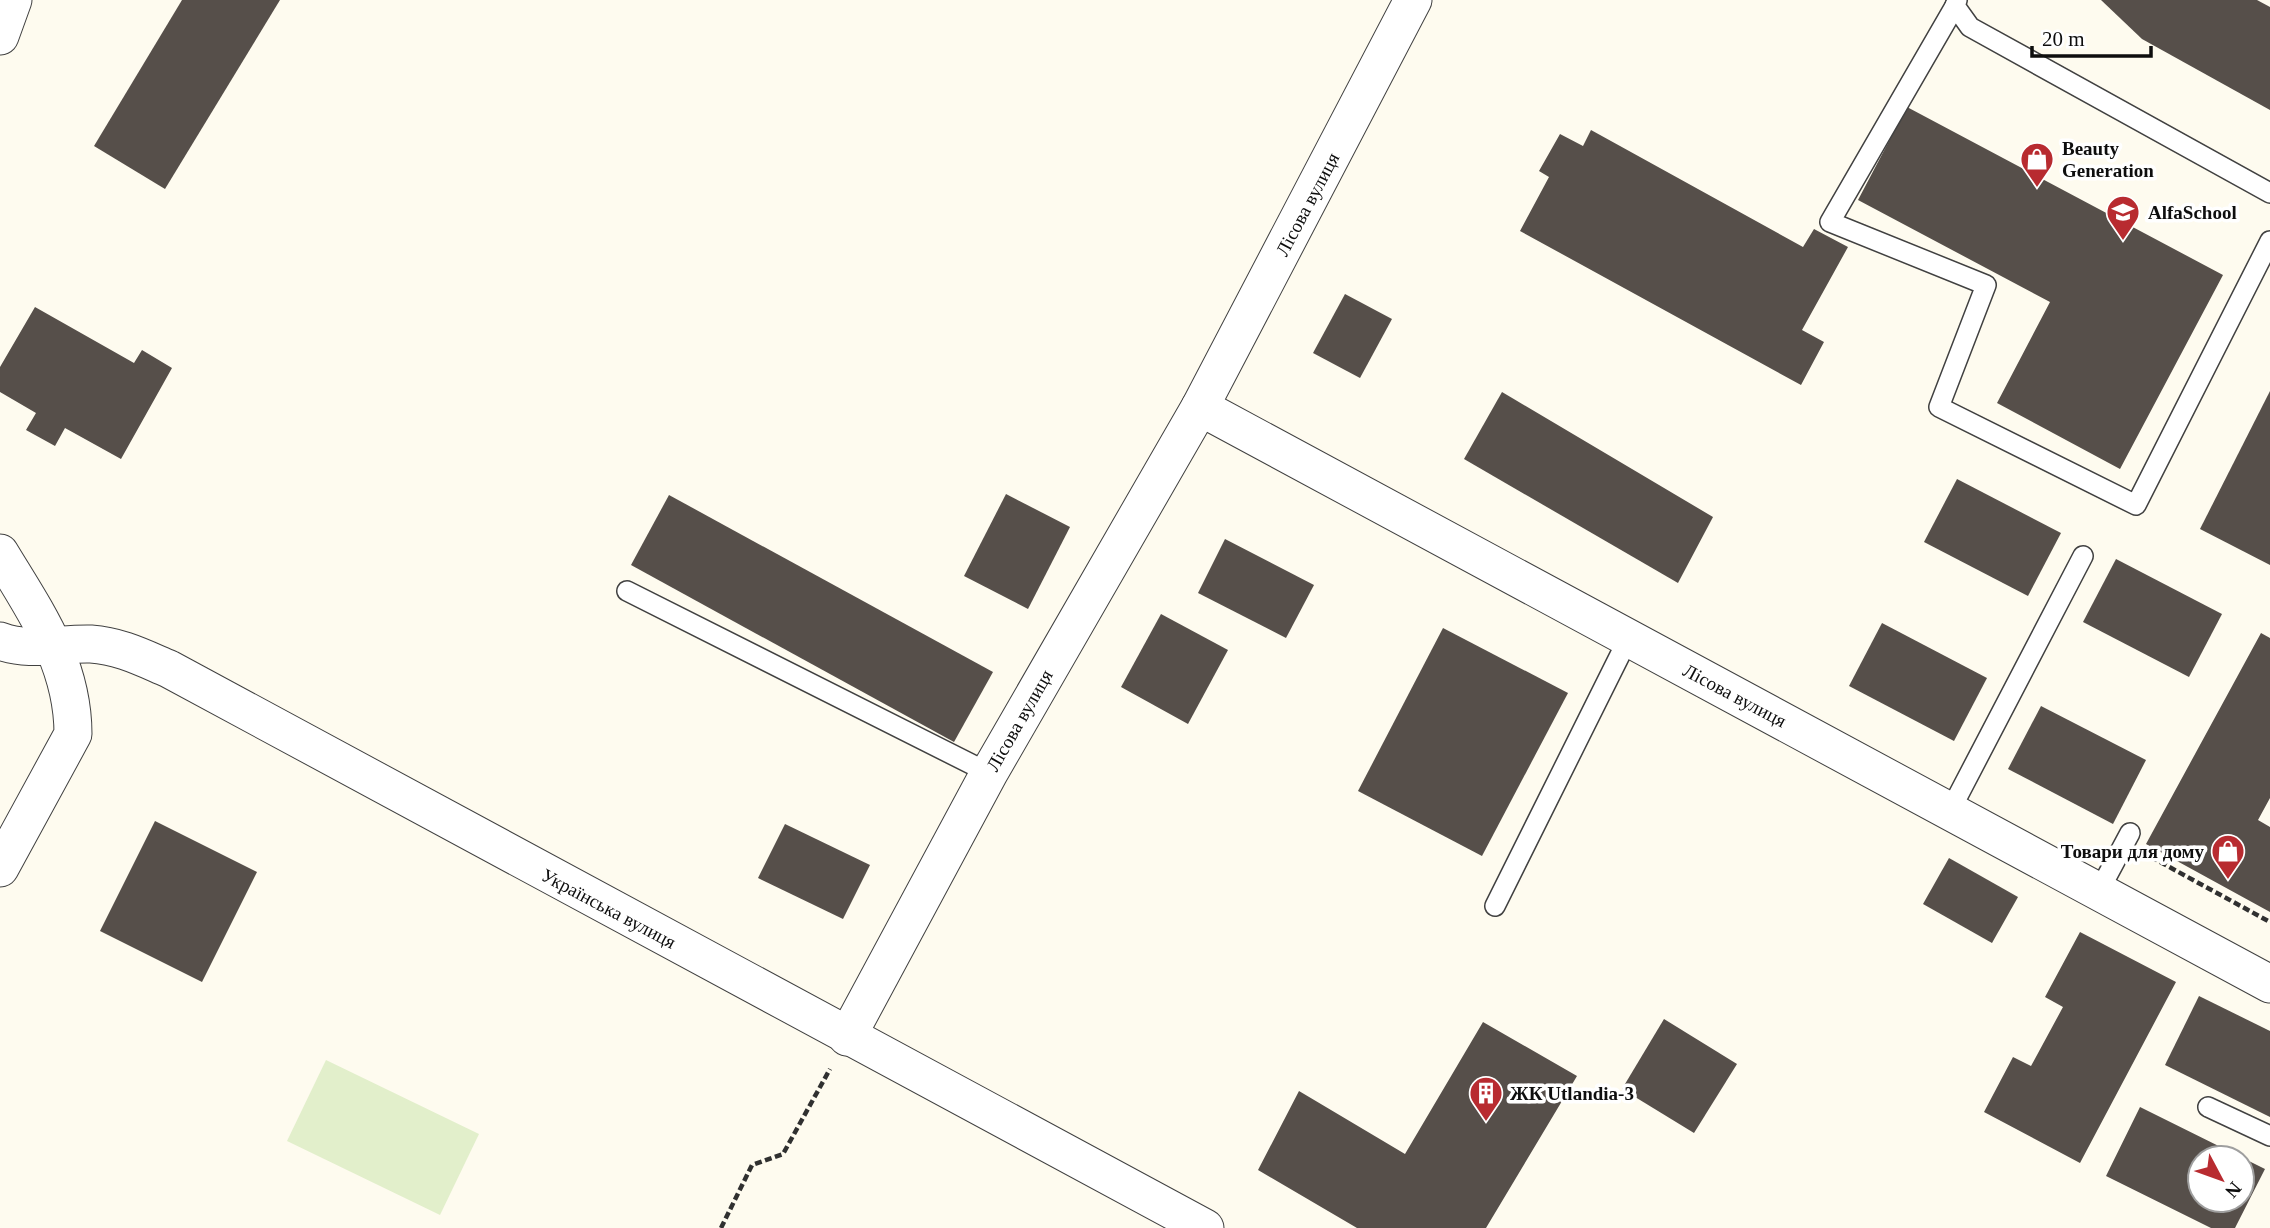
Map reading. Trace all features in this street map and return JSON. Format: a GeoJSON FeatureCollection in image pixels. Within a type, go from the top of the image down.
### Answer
{"type":"FeatureCollection","features":[{"type":"Feature","properties":{"kind":"street"},"geometry":{"type":"LineString","coordinates":[[0,36],[13,0]]}},
{"type":"Feature","properties":{"kind":"street","name":"Лісова вулиця"},"geometry":{"type":"LineString","coordinates":[[847,1037],[989,773],[1200,407],[1413,0]]}},
{"type":"Feature","properties":{"kind":"street","name":"Лісова вулиця"},"geometry":{"type":"LineString","coordinates":[[1200,407],[2270,984]]}},
{"type":"Feature","properties":{"kind":"street"},"geometry":{"type":"LineString","coordinates":[[0,553],[55,645],[73,714],[73,734],[0,868]]}},
{"type":"Feature","properties":{"kind":"street","name":"Українська вулиця"},"geometry":{"type":"LineString","coordinates":[[0,640],[19,648],[55,645],[121,648],[169,669],[1205,1228]]}},
{"type":"Feature","properties":{"kind":"lane"},"geometry":{"type":"LineString","coordinates":[[2270,193],[1970,27],[1956,3],[1830,222],[1986,285],[1939,407],[2136,505],[2270,241]]}},
{"type":"Feature","properties":{"kind":"lane"},"geometry":{"type":"LineString","coordinates":[[1950,811],[2083,556]]}},
{"type":"Feature","properties":{"kind":"lane"},"geometry":{"type":"LineString","coordinates":[[627,591],[989,773]]}},
{"type":"Feature","properties":{"kind":"lane"},"geometry":{"type":"LineString","coordinates":[[1495,906],[1629,637]]}},
{"type":"Feature","properties":{"kind":"lane"},"geometry":{"type":"LineString","coordinates":[[2099,891],[2127,838]]}},
{"type":"Feature","properties":{"kind":"lane"},"geometry":{"type":"LineString","coordinates":[[2208,1107],[2270,1136]]}},
{"type":"Feature","properties":{"kind":"path"},"geometry":{"type":"LineString","coordinates":[[2127,838],[2270,922]]}},
{"type":"Feature","properties":{"kind":"path"},"geometry":{"type":"LineString","coordinates":[[720,1228],[752,1165],[783,1154],[847,1037]]}},
{"type":"Feature","properties":{"kind":"green space"},"geometry":{"type":"Polygon","coordinates":[[[326,1060],[479,1134],[440,1215],[287,1141],[326,1060]]]}},
{"type":"Feature","properties":{"kind":"building"},"geometry":{"type":"Polygon","coordinates":[[[182,0],[280,0],[165,189],[94,146],[182,0]]]}},
{"type":"Feature","properties":{"kind":"building"},"geometry":{"type":"Polygon","coordinates":[[[2101,0],[2257,0],[2270,7],[2270,110],[2142,39],[2101,0]]]}},
{"type":"Feature","properties":{"kind":"building"},"geometry":{"type":"Polygon","coordinates":[[[1907,107],[2223,275],[2120,469],[1997,403],[2050,302],[1858,200],[1907,107]]]}},
{"type":"Feature","properties":{"kind":"building"},"geometry":{"type":"Polygon","coordinates":[[[1591,130],[1803,247],[1814,229],[1848,247],[1802,330],[1824,342],[1801,385],[1520,231],[1549,177],[1539,171],[1560,134],[1583,146],[1591,130]]]}},
{"type":"Feature","properties":{"kind":"building"},"geometry":{"type":"Polygon","coordinates":[[[1345,294],[1392,319],[1360,378],[1313,353],[1345,294]]]}},
{"type":"Feature","properties":{"kind":"building"},"geometry":{"type":"Polygon","coordinates":[[[35,307],[134,363],[142,350],[172,368],[121,459],[65,428],[55,446],[26,430],[36,413],[0,392],[0,367],[35,307]]]}},
{"type":"Feature","properties":{"kind":"building"},"geometry":{"type":"Polygon","coordinates":[[[2270,391],[2270,565],[2200,529],[2270,391]]]}},
{"type":"Feature","properties":{"kind":"building"},"geometry":{"type":"Polygon","coordinates":[[[1502,392],[1713,517],[1678,583],[1464,459],[1502,392]]]}},
{"type":"Feature","properties":{"kind":"building"},"geometry":{"type":"Polygon","coordinates":[[[1957,479],[2061,533],[2028,596],[1924,542],[1957,479]]]}},
{"type":"Feature","properties":{"kind":"building"},"geometry":{"type":"Polygon","coordinates":[[[1006,494],[1070,527],[1028,609],[964,576],[1006,494]]]}},
{"type":"Feature","properties":{"kind":"building"},"geometry":{"type":"Polygon","coordinates":[[[669,495],[993,672],[954,742],[631,565],[669,495]]]}},
{"type":"Feature","properties":{"kind":"building"},"geometry":{"type":"Polygon","coordinates":[[[1225,539],[1314,585],[1286,638],[1198,593],[1225,539]]]}},
{"type":"Feature","properties":{"kind":"building"},"geometry":{"type":"Polygon","coordinates":[[[2116,559],[2222,614],[2189,677],[2083,622],[2116,559]]]}},
{"type":"Feature","properties":{"kind":"building"},"geometry":{"type":"Polygon","coordinates":[[[1161,614],[1228,650],[1188,724],[1121,687],[1161,614]]]}},
{"type":"Feature","properties":{"kind":"building"},"geometry":{"type":"Polygon","coordinates":[[[1882,623],[1987,678],[1954,741],[1849,686],[1882,623]]]}},
{"type":"Feature","properties":{"kind":"building"},"geometry":{"type":"Polygon","coordinates":[[[1443,628],[1568,693],[1482,856],[1358,791],[1443,628]]]}},
{"type":"Feature","properties":{"kind":"building"},"geometry":{"type":"Polygon","coordinates":[[[2261,633],[2270,638],[2270,798],[2258,820],[2270,827],[2270,912],[2146,844],[2261,633]]]}},
{"type":"Feature","properties":{"kind":"building"},"geometry":{"type":"Polygon","coordinates":[[[2041,706],[2146,760],[2113,824],[2008,769],[2041,706]]]}},
{"type":"Feature","properties":{"kind":"building"},"geometry":{"type":"Polygon","coordinates":[[[155,821],[257,872],[202,982],[100,931],[155,821]]]}},
{"type":"Feature","properties":{"kind":"building"},"geometry":{"type":"Polygon","coordinates":[[[785,824],[870,865],[843,919],[758,878],[785,824]]]}},
{"type":"Feature","properties":{"kind":"building"},"geometry":{"type":"Polygon","coordinates":[[[1949,858],[2018,897],[1992,943],[1923,904],[1949,858]]]}},
{"type":"Feature","properties":{"kind":"building"},"geometry":{"type":"Polygon","coordinates":[[[2080,932],[2176,982],[2080,1163],[1984,1112],[2013,1057],[2031,1066],[2063,1007],[2045,997],[2080,932]]]}},
{"type":"Feature","properties":{"kind":"building"},"geometry":{"type":"Polygon","coordinates":[[[2199,996],[2270,1031],[2270,1117],[2165,1065],[2199,996]]]}},
{"type":"Feature","properties":{"kind":"building"},"geometry":{"type":"Polygon","coordinates":[[[1664,1019],[1737,1064],[1694,1133],[1622,1089],[1664,1019]]]}},
{"type":"Feature","properties":{"kind":"building","name":"ЖК Utlandia-3"},"geometry":{"type":"Polygon","coordinates":[[[1483,1022],[1577,1076],[1486,1228],[1357,1228],[1258,1170],[1299,1091],[1405,1154],[1483,1022]]]}},
{"type":"Feature","properties":{"kind":"building"},"geometry":{"type":"Polygon","coordinates":[[[2140,1107],[2215,1144],[2186,1144],[2186,1214],[2242,1214],[2235,1228],[2211,1228],[2106,1176],[2140,1107]]]}},
{"type":"Feature","properties":{"kind":"building"},"geometry":{"type":"Polygon","coordinates":[[[2256,1165],[2265,1169],[2256,1187],[2256,1165]]]}},
{"type":"Feature","properties":{"kind":"place","name":"Beauty Generation"},"geometry":{"type":"Point","coordinates":[2037,189]}},
{"type":"Feature","properties":{"kind":"place","name":"AlfaSchool"},"geometry":{"type":"Point","coordinates":[2123,242]}},
{"type":"Feature","properties":{"kind":"place","name":"Товари для дому"},"geometry":{"type":"Point","coordinates":[2228,881]}},
{"type":"Feature","properties":{"kind":"place","name":"ЖК Utlandia-3"},"geometry":{"type":"Point","coordinates":[1486,1123]}}]}
